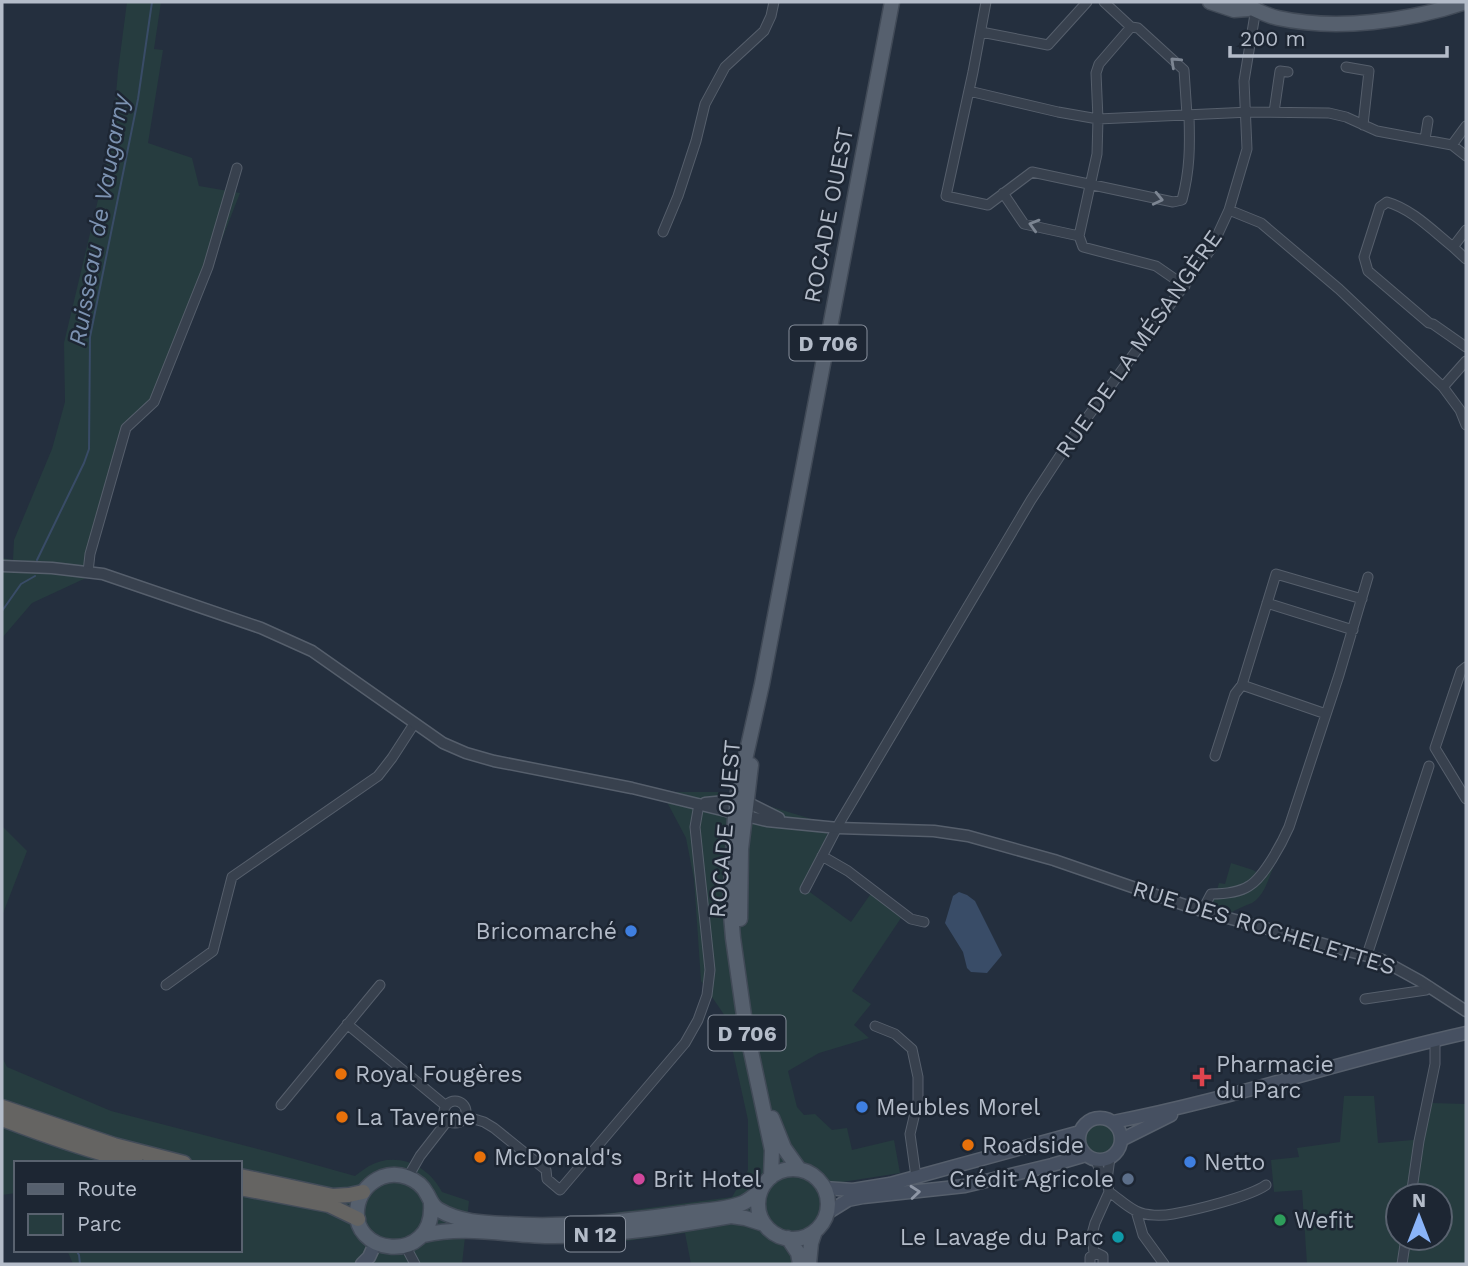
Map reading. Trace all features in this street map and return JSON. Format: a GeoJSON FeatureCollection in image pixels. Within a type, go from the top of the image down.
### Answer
{"type":"FeatureCollection","features":[{"type":"Feature","properties":{"kind":"highway"},"geometry":{"type":"LineString","coordinates":[[2,1107],[114,1145],[176,1161]]}},
{"type":"Feature","properties":{"kind":"highway"},"geometry":{"type":"LineString","coordinates":[[2,1119],[128,1161]]}},
{"type":"Feature","properties":{"kind":"highway"},"geometry":{"type":"LineString","coordinates":[[242,1176],[333,1196],[363,1192]]}},
{"type":"Feature","properties":{"kind":"highway"},"geometry":{"type":"LineString","coordinates":[[242,1188],[329,1205],[358,1219]]}},
{"type":"Feature","properties":{"kind":"main road","name":"ROCADE OUEST"},"geometry":{"type":"LineString","coordinates":[[771,1177],[772,1150],[745,1023],[733,938],[730,902],[737,808],[892,2]]}},
{"type":"Feature","properties":{"kind":"main road"},"geometry":{"type":"LineString","coordinates":[[1210,2],[1234,10],[1256,5],[1277,18],[1355,23],[1427,14],[1466,2]]}},
{"type":"Feature","properties":{"kind":"main road"},"geometry":{"type":"LineString","coordinates":[[1238,2],[1311,15],[1354,16],[1392,12],[1440,2]]}},
{"type":"Feature","properties":{"kind":"main road"},"geometry":{"type":"LineString","coordinates":[[1113,1122],[1195,1104],[1466,1033]]}},
{"type":"Feature","properties":{"kind":"main road","name":"ROCADE OUEST"},"geometry":{"type":"LineString","coordinates":[[760,1088],[784,1148],[799,1169]]}},
{"type":"Feature","properties":{"kind":"main road"},"geometry":{"type":"LineString","coordinates":[[1121,1140],[1195,1104]]}},
{"type":"Feature","properties":{"kind":"main road"},"geometry":{"type":"LineString","coordinates":[[827,1213],[848,1199],[965,1186],[1091,1157],[1110,1158],[1118,1150],[1121,1140],[1121,1133],[1113,1122],[1104,1118],[1093,1119],[1083,1126],[1080,1144],[1091,1157]]}},
{"type":"Feature","properties":{"kind":"main road"},"geometry":{"type":"LineString","coordinates":[[824,1188],[862,1189],[1080,1132]]}},
{"type":"Feature","properties":{"kind":"main road"},"geometry":{"type":"LineString","coordinates":[[789,1169],[799,1169],[818,1179],[824,1188],[827,1213],[823,1223],[807,1236],[779,1236],[764,1224],[759,1213],[761,1191],[771,1177],[789,1169]]}},
{"type":"Feature","properties":{"kind":"main road"},"geometry":{"type":"LineString","coordinates":[[383,1177],[408,1177],[419,1183],[427,1193],[432,1215],[429,1226],[424,1235],[406,1247],[385,1248],[375,1244],[361,1229],[358,1219],[357,1210],[363,1192],[383,1177]]}},
{"type":"Feature","properties":{"kind":"main road","name":"N 12"},"geometry":{"type":"LineString","coordinates":[[431,1204],[454,1217],[484,1223],[561,1226],[622,1221],[731,1206],[745,1202],[761,1191]]}},
{"type":"Feature","properties":{"kind":"main road","name":"N 12"},"geometry":{"type":"LineString","coordinates":[[424,1235],[458,1230],[515,1235],[599,1234],[731,1216],[764,1224]]}},
{"type":"Feature","properties":{"kind":"main road"},"geometry":{"type":"LineString","coordinates":[[809,1264],[815,1231]]}},
{"type":"Feature","properties":{"kind":"main road"},"geometry":{"type":"LineString","coordinates":[[788,1238],[798,1253],[800,1264]]}},
{"type":"Feature","properties":{"kind":"main road"},"geometry":{"type":"LineString","coordinates":[[362,1264],[375,1244]]}},
{"type":"Feature","properties":{"kind":"street"},"geometry":{"type":"LineString","coordinates":[[663,232],[678,196],[705,104],[725,67],[764,31],[774,2]]}},
{"type":"Feature","properties":{"kind":"street"},"geometry":{"type":"LineString","coordinates":[[986,2],[946,195],[988,205],[1031,172],[1173,202],[1182,200],[1188,176],[1190,149],[1184,69],[1104,2]]}},
{"type":"Feature","properties":{"kind":"street"},"geometry":{"type":"LineString","coordinates":[[981,32],[1048,45],[1087,2]]}},
{"type":"Feature","properties":{"kind":"street","name":"RUE DE LA MÉSANGÈRE"},"geometry":{"type":"LineString","coordinates":[[805,889],[1004,544],[1067,445],[1211,249],[1229,210],[1247,149],[1244,81],[1256,5]]}},
{"type":"Feature","properties":{"kind":"street"},"geometry":{"type":"LineString","coordinates":[[1131,27],[1097,68],[1097,154],[1079,236],[1083,247],[1156,266],[1185,286]]}},
{"type":"Feature","properties":{"kind":"street"},"geometry":{"type":"LineString","coordinates":[[1346,68],[1369,71],[1363,125]]}},
{"type":"Feature","properties":{"kind":"street"},"geometry":{"type":"LineString","coordinates":[[1275,112],[1280,71],[1288,72]]}},
{"type":"Feature","properties":{"kind":"street"},"geometry":{"type":"LineString","coordinates":[[969,91],[1098,119],[1246,112],[1329,113],[1346,117],[1377,131],[1452,145],[1466,156]]}},
{"type":"Feature","properties":{"kind":"street"},"geometry":{"type":"LineString","coordinates":[[1424,139],[1428,121]]}},
{"type":"Feature","properties":{"kind":"street"},"geometry":{"type":"LineString","coordinates":[[1452,145],[1466,126]]}},
{"type":"Feature","properties":{"kind":"street"},"geometry":{"type":"LineString","coordinates":[[88,572],[90,554],[126,428],[154,402],[208,267],[237,168]]}},
{"type":"Feature","properties":{"kind":"street"},"geometry":{"type":"LineString","coordinates":[[1003,193],[1024,224],[1079,236]]}},
{"type":"Feature","properties":{"kind":"street"},"geometry":{"type":"LineString","coordinates":[[1466,259],[1427,226],[1402,208],[1387,202],[1380,207],[1364,257],[1368,271],[1429,323],[1466,347]]}},
{"type":"Feature","properties":{"kind":"street"},"geometry":{"type":"LineString","coordinates":[[1229,210],[1261,223],[1339,289],[1443,387],[1460,410],[1466,425]]}},
{"type":"Feature","properties":{"kind":"street"},"geometry":{"type":"LineString","coordinates":[[1453,247],[1466,230]]}},
{"type":"Feature","properties":{"kind":"street"},"geometry":{"type":"LineString","coordinates":[[1443,387],[1466,361]]}},
{"type":"Feature","properties":{"kind":"street","name":"RUE DES ROCHELETTES"},"geometry":{"type":"LineString","coordinates":[[2,566],[103,574],[286,639],[312,651],[443,743],[475,756],[699,804],[737,808],[793,823],[838,828],[934,831],[968,836],[1054,860],[1202,911],[1367,955],[1395,965],[1466,1012]]}},
{"type":"Feature","properties":{"kind":"street"},"geometry":{"type":"LineString","coordinates":[[1215,756],[1235,694],[1242,685],[1276,573],[1362,599]]}},
{"type":"Feature","properties":{"kind":"street"},"geometry":{"type":"LineString","coordinates":[[1202,911],[1211,894],[1236,892],[1251,886],[1281,847],[1353,630],[1368,576]]}},
{"type":"Feature","properties":{"kind":"street"},"geometry":{"type":"LineString","coordinates":[[1267,603],[1353,630]]}},
{"type":"Feature","properties":{"kind":"street"},"geometry":{"type":"LineString","coordinates":[[1466,667],[1461,671],[1435,748],[1466,799]]}},
{"type":"Feature","properties":{"kind":"street"},"geometry":{"type":"LineString","coordinates":[[1242,685],[1326,714]]}},
{"type":"Feature","properties":{"kind":"street"},"geometry":{"type":"LineString","coordinates":[[166,985],[213,951],[232,877],[378,776],[414,724]]}},
{"type":"Feature","properties":{"kind":"street"},"geometry":{"type":"LineString","coordinates":[[1367,955],[1429,766]]}},
{"type":"Feature","properties":{"kind":"street"},"geometry":{"type":"LineString","coordinates":[[464,1116],[494,1128],[546,1170],[547,1179],[560,1190],[685,1043],[698,1020],[707,995],[710,970],[695,827],[699,804]]}},
{"type":"Feature","properties":{"kind":"street"},"geometry":{"type":"LineString","coordinates":[[822,856],[848,870],[911,919],[924,922]]}},
{"type":"Feature","properties":{"kind":"street"},"geometry":{"type":"LineString","coordinates":[[281,1105],[380,985]]}},
{"type":"Feature","properties":{"kind":"street"},"geometry":{"type":"LineString","coordinates":[[1366,999],[1426,990],[1430,987]]}},
{"type":"Feature","properties":{"kind":"street"},"geometry":{"type":"LineString","coordinates":[[347,1024],[446,1106]]}},
{"type":"Feature","properties":{"kind":"street"},"geometry":{"type":"LineString","coordinates":[[875,1026],[895,1034],[912,1049],[918,1077],[918,1100],[910,1133],[916,1177]]}},
{"type":"Feature","properties":{"kind":"street"},"geometry":{"type":"LineString","coordinates":[[1413,1182],[1435,1064],[1435,1040]]}},
{"type":"Feature","properties":{"kind":"street"},"geometry":{"type":"LineString","coordinates":[[451,1102],[460,1103],[465,1110],[464,1116],[457,1122],[448,1120],[444,1115],[446,1106],[451,1102]]}},
{"type":"Feature","properties":{"kind":"street"},"geometry":{"type":"LineString","coordinates":[[408,1177],[420,1156],[448,1120]]}},
{"type":"Feature","properties":{"kind":"street"},"geometry":{"type":"LineString","coordinates":[[1091,1157],[1107,1180]]}},
{"type":"Feature","properties":{"kind":"street"},"geometry":{"type":"LineString","coordinates":[[1090,1264],[1090,1257],[1094,1253],[1092,1234],[1109,1192],[1107,1180],[1110,1158]]}},
{"type":"Feature","properties":{"kind":"street"},"geometry":{"type":"LineString","coordinates":[[1109,1192],[1136,1212],[1153,1215],[1171,1214],[1258,1191],[1266,1185]]}},
{"type":"Feature","properties":{"kind":"street"},"geometry":{"type":"LineString","coordinates":[[1136,1212],[1143,1235],[1164,1264]]}},
{"type":"Feature","properties":{"kind":"street"},"geometry":{"type":"LineString","coordinates":[[406,1247],[415,1264]]}},
{"type":"Feature","properties":{"kind":"street"},"geometry":{"type":"LineString","coordinates":[[1153,1250],[1154,1264]]}},
{"type":"Feature","properties":{"kind":"street"},"geometry":{"type":"LineString","coordinates":[[1094,1253],[1103,1256],[1103,1264]]}},
{"type":"Feature","properties":{"kind":"green space"},"geometry":{"type":"Polygon","coordinates":[[[127,2],[161,2],[154,49],[163,50],[148,143],[192,158],[199,186],[240,193],[154,406],[131,428],[88,577],[32,603],[2,638],[2,558],[13,560],[14,540],[52,449],[65,402],[64,343],[112,141],[127,2]]]}},
{"type":"Feature","properties":{"kind":"green space"},"geometry":{"type":"Polygon","coordinates":[[[668,792],[723,792],[828,824],[824,860],[807,890],[851,922],[872,892],[901,918],[852,991],[871,1004],[854,1025],[869,1038],[819,1053],[788,1071],[797,1107],[804,1115],[815,1114],[832,1130],[847,1128],[852,1150],[894,1140],[900,1173],[836,1183],[794,1264],[691,1264],[685,1233],[612,1243],[603,1214],[732,1197],[748,1170],[748,1120],[725,1016],[701,981],[694,879],[686,838],[668,804],[668,792]]]}},
{"type":"Feature","properties":{"kind":"green space"},"geometry":{"type":"Polygon","coordinates":[[[2,826],[27,851],[2,916],[2,826]]]}},
{"type":"Feature","properties":{"kind":"green space"},"geometry":{"type":"Polygon","coordinates":[[[1231,863],[1258,873],[1239,886],[1217,890],[1219,883],[1225,884],[1231,863]]]}},
{"type":"Feature","properties":{"kind":"green space"},"geometry":{"type":"Polygon","coordinates":[[[1269,867],[1273,868],[1265,887],[1252,903],[1230,913],[1213,908],[1214,898],[1227,896],[1269,867]]]}},
{"type":"Feature","properties":{"kind":"green space"},"geometry":{"type":"Polygon","coordinates":[[[2,1057],[7,1067],[111,1111],[355,1176],[380,1162],[390,1160],[411,1163],[429,1174],[442,1192],[469,1201],[462,1264],[73,1264],[68,1252],[242,1252],[242,1161],[14,1161],[14,1193],[2,1195],[2,1057]]]}},
{"type":"Feature","properties":{"kind":"green space"},"geometry":{"type":"Polygon","coordinates":[[[1344,1096],[1374,1096],[1378,1143],[1424,1139],[1432,1103],[1466,1104],[1466,1264],[1307,1264],[1302,1190],[1274,1192],[1271,1160],[1299,1157],[1297,1148],[1340,1142],[1344,1096]]]}},
{"type":"Feature","properties":{"kind":"green space"},"geometry":{"type":"Polygon","coordinates":[[[1099,1124],[1110,1128],[1114,1139],[1110,1150],[1099,1154],[1088,1150],[1084,1139],[1088,1128],[1099,1124]]]}},
{"type":"Feature","properties":{"kind":"water"},"geometry":{"type":"Polygon","coordinates":[[[959,892],[975,901],[1002,955],[987,973],[971,972],[967,968],[963,952],[945,923],[953,896],[959,892]]]}},
{"type":"Feature","properties":{"kind":"waterway","name":"Ruisseau de Vaugarny"},"geometry":{"type":"LineString","coordinates":[[37,560],[89,449],[90,337],[138,99],[152,2]]}},
{"type":"Feature","properties":{"kind":"waterway","name":"Ruisseau de Vaugarny"},"geometry":{"type":"LineString","coordinates":[[2,611],[21,584],[35,576]]}},
{"type":"Feature","properties":{"kind":"waterway","name":"Ruisseau de Vaugarny"},"geometry":{"type":"LineString","coordinates":[[77,1252],[80,1264]]}},
{"type":"Feature","properties":{"kind":"place","name":"Bricomarché"},"geometry":{"type":"Point","coordinates":[631,931]}},
{"type":"Feature","properties":{"kind":"place","name":"Royal Fougères"},"geometry":{"type":"Point","coordinates":[341,1074]}},
{"type":"Feature","properties":{"kind":"place","name":"Pharmacie du Parc"},"geometry":{"type":"Point","coordinates":[1202,1077]}},
{"type":"Feature","properties":{"kind":"place","name":"Meubles Morel"},"geometry":{"type":"Point","coordinates":[862,1107]}},
{"type":"Feature","properties":{"kind":"place","name":"La Taverne"},"geometry":{"type":"Point","coordinates":[342,1117]}},
{"type":"Feature","properties":{"kind":"place","name":"Roadside"},"geometry":{"type":"Point","coordinates":[968,1145]}},
{"type":"Feature","properties":{"kind":"place","name":"McDonald's"},"geometry":{"type":"Point","coordinates":[480,1157]}},
{"type":"Feature","properties":{"kind":"place","name":"Netto"},"geometry":{"type":"Point","coordinates":[1190,1162]}},
{"type":"Feature","properties":{"kind":"place","name":"Brit Hotel"},"geometry":{"type":"Point","coordinates":[639,1179]}},
{"type":"Feature","properties":{"kind":"place","name":"Crédit Agricole"},"geometry":{"type":"Point","coordinates":[1128,1179]}},
{"type":"Feature","properties":{"kind":"place","name":"Wefit"},"geometry":{"type":"Point","coordinates":[1280,1220]}},
{"type":"Feature","properties":{"kind":"place","name":"Le Lavage du Parc"},"geometry":{"type":"Point","coordinates":[1118,1237]}}]}
